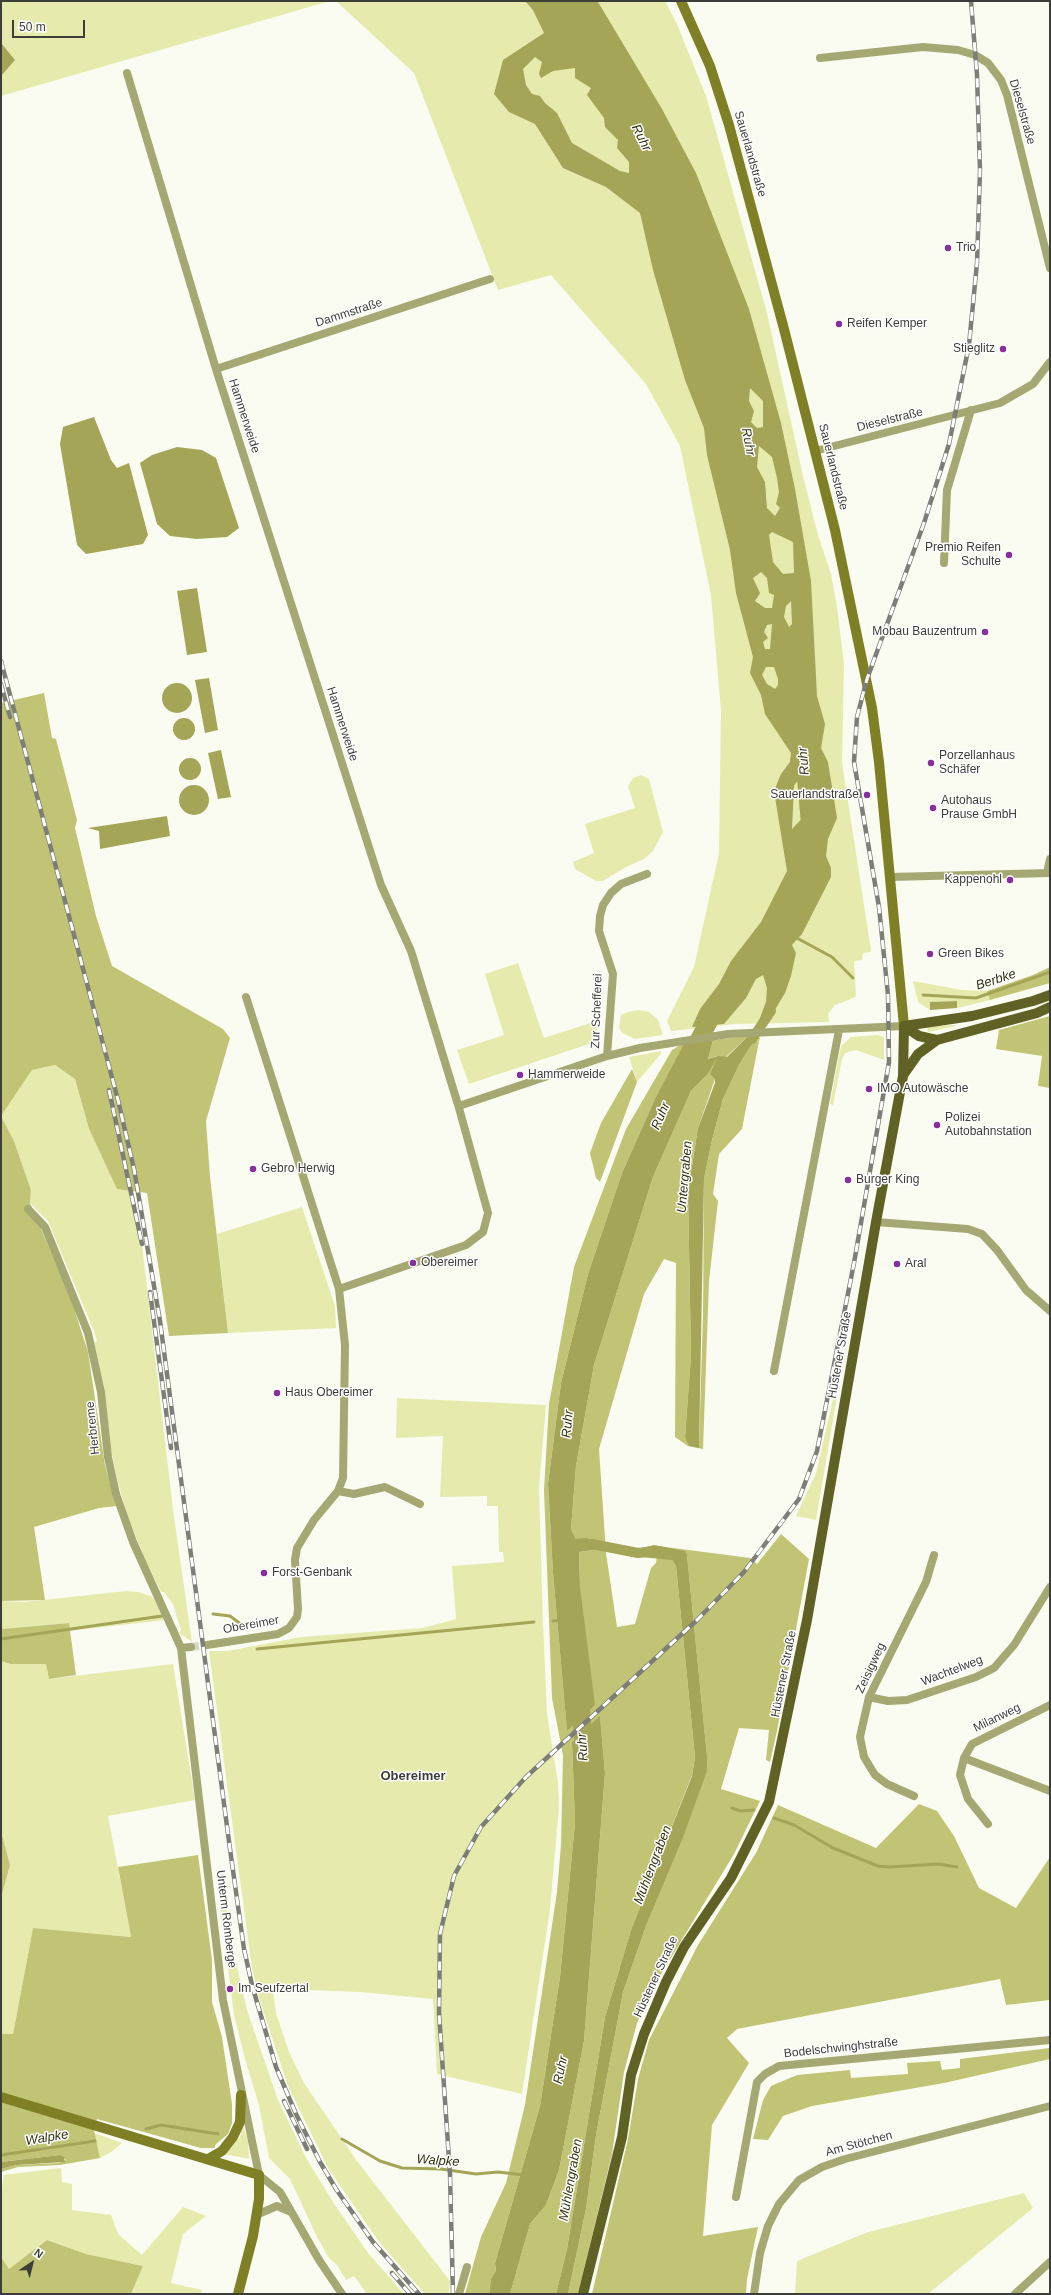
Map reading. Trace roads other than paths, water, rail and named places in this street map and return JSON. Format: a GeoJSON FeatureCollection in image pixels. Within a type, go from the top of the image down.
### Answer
{"type":"FeatureCollection","features":[{"type":"Feature","properties":{"kind":"main road"},"geometry":{"type":"LineString","coordinates":[[904,1026],[972,1016],[1033,1001],[1050,995]]}},
{"type":"Feature","properties":{"kind":"main road"},"geometry":{"type":"LineString","coordinates":[[903,1076],[918,1054],[937,1040],[1037,1013],[1050,1007]]}},
{"type":"Feature","properties":{"kind":"main road"},"geometry":{"type":"LineString","coordinates":[[904,1026],[919,1036],[937,1040]]}},
{"type":"Feature","properties":{"kind":"main road","name":"Hüstener Straße"},"geometry":{"type":"LineString","coordinates":[[583,2294],[622,2137],[631,2075],[644,2034],[666,1982],[684,1946],[731,1878],[770,1802],[808,1620],[876,1222],[903,1076],[904,1026]]}},
{"type":"Feature","properties":{"kind":"street","name":"Sauerlandstraße"},"geometry":{"type":"LineString","coordinates":[[681,1],[710,66],[729,126],[835,530],[872,708],[904,1026]]}},
{"type":"Feature","properties":{"kind":"street","name":"Dieselstraße"},"geometry":{"type":"LineString","coordinates":[[820,58],[923,47],[958,50],[975,55],[988,63],[1001,80],[1007,95],[1050,268]]}},
{"type":"Feature","properties":{"kind":"street","name":"Hammerweide"},"geometry":{"type":"LineString","coordinates":[[126,73],[216,369],[381,885],[411,951],[459,1106],[488,1213],[483,1232],[466,1245],[339,1289]]}},
{"type":"Feature","properties":{"kind":"street","name":"Dammstraße"},"geometry":{"type":"LineString","coordinates":[[216,369],[490,280]]}},
{"type":"Feature","properties":{"kind":"street","name":"Dieselstraße"},"geometry":{"type":"LineString","coordinates":[[815,451],[1000,403],[1023,391],[1040,377],[1050,362]]}},
{"type":"Feature","properties":{"kind":"street"},"geometry":{"type":"LineString","coordinates":[[944,563],[948,490],[971,410]]}},
{"type":"Feature","properties":{"kind":"street"},"geometry":{"type":"LineString","coordinates":[[890,877],[1048,874],[1050,859]]}},
{"type":"Feature","properties":{"kind":"street","name":"Zur Schefferei"},"geometry":{"type":"LineString","coordinates":[[607,1056],[613,974],[599,931],[600,916],[603,906],[611,893],[628,881],[647,874]]}},
{"type":"Feature","properties":{"kind":"street","name":"Obereimer"},"geometry":{"type":"LineString","coordinates":[[207,1645],[278,1634],[290,1628],[297,1617],[298,1608],[297,1548],[314,1520],[338,1491],[343,1478],[344,1345],[339,1289],[246,997]]}},
{"type":"Feature","properties":{"kind":"street"},"geometry":{"type":"LineString","coordinates":[[774,1371],[839,1030],[904,1026]]}},
{"type":"Feature","properties":{"kind":"street","name":"Zur Schefferei"},"geometry":{"type":"LineString","coordinates":[[459,1106],[607,1056],[640,1048],[728,1034],[839,1030]]}},
{"type":"Feature","properties":{"kind":"street","name":"Herbreme"},"geometry":{"type":"LineString","coordinates":[[28,1209],[45,1227],[88,1333],[101,1392],[108,1457],[118,1500],[133,1542],[181,1648]]}},
{"type":"Feature","properties":{"kind":"street"},"geometry":{"type":"LineString","coordinates":[[876,1222],[968,1230],[982,1234],[997,1250],[1026,1290],[1050,1312]]}},
{"type":"Feature","properties":{"kind":"street"},"geometry":{"type":"LineString","coordinates":[[338,1491],[354,1494],[385,1488],[420,1504]]}},
{"type":"Feature","properties":{"kind":"street","name":"Zeisigweg"},"geometry":{"type":"LineString","coordinates":[[914,1796],[887,1784],[875,1775],[864,1758],[860,1737],[869,1697],[926,1582],[934,1555]]}},
{"type":"Feature","properties":{"kind":"street","name":"Wachtelweg"},"geometry":{"type":"LineString","coordinates":[[869,1697],[888,1701],[907,1700],[976,1677],[994,1668],[1014,1645],[1050,1587]]}},
{"type":"Feature","properties":{"kind":"street"},"geometry":{"type":"LineString","coordinates":[[181,1648],[191,1646]]}},
{"type":"Feature","properties":{"kind":"street","name":"Unterm Römberge"},"geometry":{"type":"LineString","coordinates":[[181,1648],[223,2000],[241,2095],[259,2175],[256,2215],[238,2294]]}},
{"type":"Feature","properties":{"kind":"street","name":"Milanweg"},"geometry":{"type":"LineString","coordinates":[[988,1824],[968,1799],[960,1775],[964,1758],[972,1744],[1050,1706]]}},
{"type":"Feature","properties":{"kind":"street"},"geometry":{"type":"LineString","coordinates":[[964,1758],[1050,1791]]}},
{"type":"Feature","properties":{"kind":"street","name":"Bodelschwinghstraße"},"geometry":{"type":"LineString","coordinates":[[736,2197],[757,2082],[765,2074],[778,2066],[1050,2040]]}},
{"type":"Feature","properties":{"kind":"street"},"geometry":{"type":"LineString","coordinates":[[208,2159],[222,2151],[233,2137],[240,2122],[241,2095]]}},
{"type":"Feature","properties":{"kind":"street"},"geometry":{"type":"LineString","coordinates":[[1,2097],[259,2175],[280,2192],[342,2294]]}},
{"type":"Feature","properties":{"kind":"street","name":"Am Stötchen"},"geometry":{"type":"LineString","coordinates":[[754,2294],[760,2253],[768,2226],[779,2204],[799,2180],[822,2167],[845,2159],[1050,2106]]}},
{"type":"Feature","properties":{"kind":"street"},"geometry":{"type":"LineString","coordinates":[[256,2215],[277,2206],[292,2213]]}},
{"type":"Feature","properties":{"kind":"street"},"geometry":{"type":"LineString","coordinates":[[1015,2294],[1050,2262]]}},
{"type":"Feature","properties":{"kind":"street"},"geometry":{"type":"LineString","coordinates":[[459,2294],[467,2267]]}},
{"type":"Feature","properties":{"kind":"water"},"geometry":{"type":"Polygon","coordinates":[[[525,1],[598,2],[662,109],[696,173],[749,309],[781,423],[795,489],[811,581],[817,696],[825,724],[821,748],[828,762],[837,818],[828,839],[826,856],[831,868],[831,877],[802,934],[792,945],[796,953],[791,976],[785,993],[767,1023],[758,1023],[766,1002],[767,988],[763,975],[756,979],[746,998],[724,1024],[692,1027],[700,1009],[719,984],[731,961],[761,922],[787,871],[774,791],[781,774],[790,762],[791,753],[765,714],[761,695],[750,673],[753,657],[736,593],[730,550],[707,455],[704,428],[685,380],[653,270],[640,213],[606,187],[563,168],[535,124],[509,112],[494,94],[503,60],[544,33],[533,10],[525,1]],[[535,57],[523,69],[526,85],[532,94],[540,96],[545,103],[557,113],[572,143],[620,171],[629,173],[629,162],[617,148],[618,140],[605,127],[604,118],[587,95],[591,88],[575,78],[575,68],[553,71],[541,78],[539,74],[542,62],[535,57]],[[750,388],[749,401],[754,411],[751,422],[757,428],[763,427],[763,401],[750,388]],[[759,446],[757,467],[765,482],[767,508],[775,516],[780,508],[776,504],[779,492],[777,478],[772,457],[759,446]],[[772,532],[769,535],[773,562],[783,574],[794,573],[793,542],[772,532]],[[761,572],[753,578],[760,593],[755,601],[765,608],[772,608],[774,595],[769,593],[767,578],[761,572]],[[791,601],[786,606],[784,617],[789,627],[792,624],[791,601]],[[772,624],[767,625],[764,632],[768,638],[763,642],[765,649],[770,649],[772,624]],[[766,667],[762,675],[767,684],[775,689],[778,685],[778,679],[774,667],[766,667]],[[810,762],[794,786],[792,829],[811,809],[815,790],[810,762]]]}},
{"type":"Feature","properties":{"kind":"water"},"geometry":{"type":"Polygon","coordinates":[[[1,43],[15,60],[1,76],[1,43]]]}},
{"type":"Feature","properties":{"kind":"water"},"geometry":{"type":"Polygon","coordinates":[[[94,417],[111,460],[117,468],[129,463],[148,535],[143,544],[86,554],[77,545],[60,444],[63,427],[94,417]]]}},
{"type":"Feature","properties":{"kind":"water"},"geometry":{"type":"Polygon","coordinates":[[[177,447],[202,450],[216,458],[239,528],[227,537],[197,539],[170,536],[157,524],[140,463],[152,455],[177,447]]]}},
{"type":"Feature","properties":{"kind":"water"},"geometry":{"type":"Polygon","coordinates":[[[197,588],[207,652],[187,655],[177,591],[197,588]]]}},
{"type":"Feature","properties":{"kind":"water"},"geometry":{"type":"Polygon","coordinates":[[[209,678],[218,730],[205,733],[195,680],[209,678]]]}},
{"type":"Feature","properties":{"kind":"water"},"geometry":{"type":"Polygon","coordinates":[[[177,683],[183,684],[191,692],[191,704],[183,712],[177,713],[171,712],[163,704],[162,698],[163,692],[171,684],[177,683]]]}},
{"type":"Feature","properties":{"kind":"water"},"geometry":{"type":"Polygon","coordinates":[[[184,718],[192,721],[195,729],[192,737],[184,740],[176,737],[173,729],[176,721],[184,718]]]}},
{"type":"Feature","properties":{"kind":"water"},"geometry":{"type":"Polygon","coordinates":[[[221,750],[231,797],[218,799],[208,753],[221,750]]]}},
{"type":"Feature","properties":{"kind":"water"},"geometry":{"type":"Polygon","coordinates":[[[190,758],[198,761],[201,769],[198,777],[190,780],[182,777],[179,769],[182,761],[190,758]]]}},
{"type":"Feature","properties":{"kind":"water"},"geometry":{"type":"Polygon","coordinates":[[[194,785],[200,786],[208,794],[208,806],[200,814],[194,815],[188,814],[180,806],[179,800],[180,794],[188,786],[194,785]]]}},
{"type":"Feature","properties":{"kind":"water"},"geometry":{"type":"Polygon","coordinates":[[[167,816],[170,836],[100,849],[99,831],[88,828],[167,816]]]}},
{"type":"Feature","properties":{"kind":"water"},"geometry":{"type":"Polygon","coordinates":[[[957,1001],[957,1008],[930,1010],[930,1002],[957,1001]]]}},
{"type":"Feature","properties":{"kind":"water"},"geometry":{"type":"Polygon","coordinates":[[[748,1036],[759,1038],[750,1047],[739,1065],[723,1099],[712,1140],[704,1179],[699,1448],[689,1446],[685,1437],[691,1356],[688,1191],[698,1128],[715,1083],[715,1079],[710,1074],[718,1056],[727,1057],[748,1036]]]}},
{"type":"Feature","properties":{"kind":"water"},"geometry":{"type":"Polygon","coordinates":[[[713,1040],[708,1059],[718,1056],[708,1074],[691,1091],[653,1177],[594,1365],[576,1466],[571,1529],[576,1539],[586,1538],[605,1545],[606,1548],[579,1552],[580,1587],[595,1705],[567,1731],[553,1573],[548,1484],[561,1383],[588,1274],[622,1173],[654,1101],[684,1044],[713,1040]]]}},
{"type":"Feature","properties":{"kind":"water"},"geometry":{"type":"Polygon","coordinates":[[[654,1545],[685,1551],[687,1555],[707,1756],[707,1771],[681,1843],[646,1926],[623,1992],[596,2135],[586,2209],[568,2294],[556,2294],[567,2249],[605,2017],[631,1930],[692,1776],[695,1757],[676,1566],[672,1560],[641,1557],[642,1548],[654,1545]]]}},
{"type":"Feature","properties":{"kind":"water"},"geometry":{"type":"Polygon","coordinates":[[[612,1546],[638,1549],[638,1556],[611,1552],[612,1546]]]}},
{"type":"Feature","properties":{"kind":"water"},"geometry":{"type":"Polygon","coordinates":[[[600,1716],[605,1773],[584,2041],[559,2170],[546,2205],[530,2224],[510,2294],[489,2294],[491,2279],[496,2271],[495,2263],[540,2106],[560,1977],[575,1823],[572,1742],[600,1716]]]}},
{"type":"Feature","properties":{"kind":"water"},"geometry":{"type":"Polygon","coordinates":[[[60,2155],[64,2157],[65,2162],[16,2165],[1,2169],[1,2162],[60,2155]]]}},
{"type":"Feature","properties":{"kind":"waterway","name":"Ruhr"},"geometry":{"type":"LineString","coordinates":[[803,745],[810,824],[807,834]]}},
{"type":"Feature","properties":{"kind":"waterway","name":"Berbke"},"geometry":{"type":"LineString","coordinates":[[795,937],[832,957],[853,978]]}},
{"type":"Feature","properties":{"kind":"waterway","name":"Berbke"},"geometry":{"type":"LineString","coordinates":[[923,995],[976,998],[1050,972]]}},
{"type":"Feature","properties":{"kind":"waterway","name":"Ruhr"},"geometry":{"type":"LineString","coordinates":[[691,1055],[718,1004]]}},
{"type":"Feature","properties":{"kind":"waterway","name":"Untergraben"},"geometry":{"type":"LineString","coordinates":[[752,1039],[771,1011]]}},
{"type":"Feature","properties":{"kind":"waterway","name":"Mühlengraben"},"geometry":{"type":"LineString","coordinates":[[592,1544],[638,1553],[655,1551]]}},
{"type":"Feature","properties":{"kind":"waterway"},"geometry":{"type":"LineString","coordinates":[[213,1614],[230,1616],[242,1625]]}},
{"type":"Feature","properties":{"kind":"waterway"},"geometry":{"type":"LineString","coordinates":[[1,1639],[162,1616]]}},
{"type":"Feature","properties":{"kind":"waterway"},"geometry":{"type":"LineString","coordinates":[[553,1621],[561,1620]]}},
{"type":"Feature","properties":{"kind":"waterway"},"geometry":{"type":"LineString","coordinates":[[257,1649],[534,1622]]}},
{"type":"Feature","properties":{"kind":"waterway","name":"Ruhr"},"geometry":{"type":"LineString","coordinates":[[580,1693],[584,1756]]}},
{"type":"Feature","properties":{"kind":"waterway"},"geometry":{"type":"LineString","coordinates":[[732,1808],[740,1811],[754,1810]]}},
{"type":"Feature","properties":{"kind":"waterway"},"geometry":{"type":"LineString","coordinates":[[774,1818],[794,1825],[833,1848],[878,1866],[889,1867],[938,1864],[957,1867]]}},
{"type":"Feature","properties":{"kind":"waterway","name":"Walpke"},"geometry":{"type":"LineString","coordinates":[[146,2129],[161,2125],[218,2134]]}},
{"type":"Feature","properties":{"kind":"waterway","name":"Walpke"},"geometry":{"type":"LineString","coordinates":[[342,2139],[380,2161],[402,2168],[441,2169],[476,2174],[498,2172],[524,2175]]}},
{"type":"Feature","properties":{"kind":"waterway","name":"Walpke"},"geometry":{"type":"LineString","coordinates":[[1,2155],[95,2141]]}},
{"type":"Feature","properties":{"kind":"tunnel"},"geometry":{"type":"LineString","coordinates":[[191,1647],[207,1645]]}},
{"type":"Feature","properties":{"kind":"railway"},"geometry":{"type":"LineString","coordinates":[[453,2294],[450,2174],[439,2013],[440,1934],[454,1876],[481,1827],[526,1777],[696,1621],[744,1572],[799,1499],[817,1451],[854,1263],[889,1062],[888,995],[879,907],[854,762],[857,717],[867,679],[924,523],[949,444],[969,345],[977,263],[980,170],[977,75],[971,1]]}},
{"type":"Feature","properties":{"kind":"railway"},"geometry":{"type":"LineString","coordinates":[[1,661],[118,1100],[134,1169],[160,1321],[230,1849],[244,1949],[252,1985],[276,2067],[296,2114],[320,2162],[336,2189],[373,2242],[419,2294]]}},
{"type":"Feature","properties":{"kind":"railway"},"geometry":{"type":"LineString","coordinates":[[1,684],[10,717]]}},
{"type":"Feature","properties":{"kind":"railway"},"geometry":{"type":"LineString","coordinates":[[109,1090],[142,1244]]}},
{"type":"Feature","properties":{"kind":"railway"},"geometry":{"type":"LineString","coordinates":[[150,1292],[171,1448]]}},
{"type":"Feature","properties":{"kind":"railway"},"geometry":{"type":"LineString","coordinates":[[284,2101],[307,2149]]}},
{"type":"Feature","properties":{"kind":"railway"},"geometry":{"type":"LineString","coordinates":[[392,2273],[410,2294]]}},
{"type":"Feature","properties":{"kind":"place","name":"Trio"},"geometry":{"type":"Point","coordinates":[948,248]}},
{"type":"Feature","properties":{"kind":"place","name":"Reifen Kemper"},"geometry":{"type":"Point","coordinates":[839,324]}},
{"type":"Feature","properties":{"kind":"place","name":"Stieglitz"},"geometry":{"type":"Point","coordinates":[1003,349]}},
{"type":"Feature","properties":{"kind":"place","name":"Premio Reifen Schulte"},"geometry":{"type":"Point","coordinates":[1009,555]}},
{"type":"Feature","properties":{"kind":"place","name":"Mobau Bauzentrum"},"geometry":{"type":"Point","coordinates":[985,632]}},
{"type":"Feature","properties":{"kind":"place","name":"Porzellanhaus Schäfer"},"geometry":{"type":"Point","coordinates":[931,763]}},
{"type":"Feature","properties":{"kind":"place","name":"Sauerlandstraße"},"geometry":{"type":"Point","coordinates":[867,795]}},
{"type":"Feature","properties":{"kind":"place","name":"Autohaus Prause GmbH"},"geometry":{"type":"Point","coordinates":[933,808]}},
{"type":"Feature","properties":{"kind":"place","name":"Kappenohl"},"geometry":{"type":"Point","coordinates":[1010,880]}},
{"type":"Feature","properties":{"kind":"place","name":"Green Bikes"},"geometry":{"type":"Point","coordinates":[930,954]}},
{"type":"Feature","properties":{"kind":"place","name":"Hammerweide"},"geometry":{"type":"Point","coordinates":[520,1075]}},
{"type":"Feature","properties":{"kind":"place","name":"IMO Autowäsche"},"geometry":{"type":"Point","coordinates":[869,1089]}},
{"type":"Feature","properties":{"kind":"place","name":"Polizei Autobahnstation"},"geometry":{"type":"Point","coordinates":[937,1125]}},
{"type":"Feature","properties":{"kind":"place","name":"Gebro Herwig"},"geometry":{"type":"Point","coordinates":[253,1169]}},
{"type":"Feature","properties":{"kind":"place","name":"Burger King"},"geometry":{"type":"Point","coordinates":[848,1180]}},
{"type":"Feature","properties":{"kind":"place","name":"Obereimer"},"geometry":{"type":"Point","coordinates":[413,1263]}},
{"type":"Feature","properties":{"kind":"place","name":"Aral"},"geometry":{"type":"Point","coordinates":[897,1264]}},
{"type":"Feature","properties":{"kind":"place","name":"Haus Obereimer"},"geometry":{"type":"Point","coordinates":[277,1393]}},
{"type":"Feature","properties":{"kind":"place","name":"Forst-Genbank"},"geometry":{"type":"Point","coordinates":[264,1573]}},
{"type":"Feature","properties":{"kind":"place","name":"Im Seufzertal"},"geometry":{"type":"Point","coordinates":[230,1989]}},
{"type":"Feature","properties":{"kind":"district","name":"Obereimer"},"geometry":{"type":"Point","coordinates":[413,1776]}}]}
